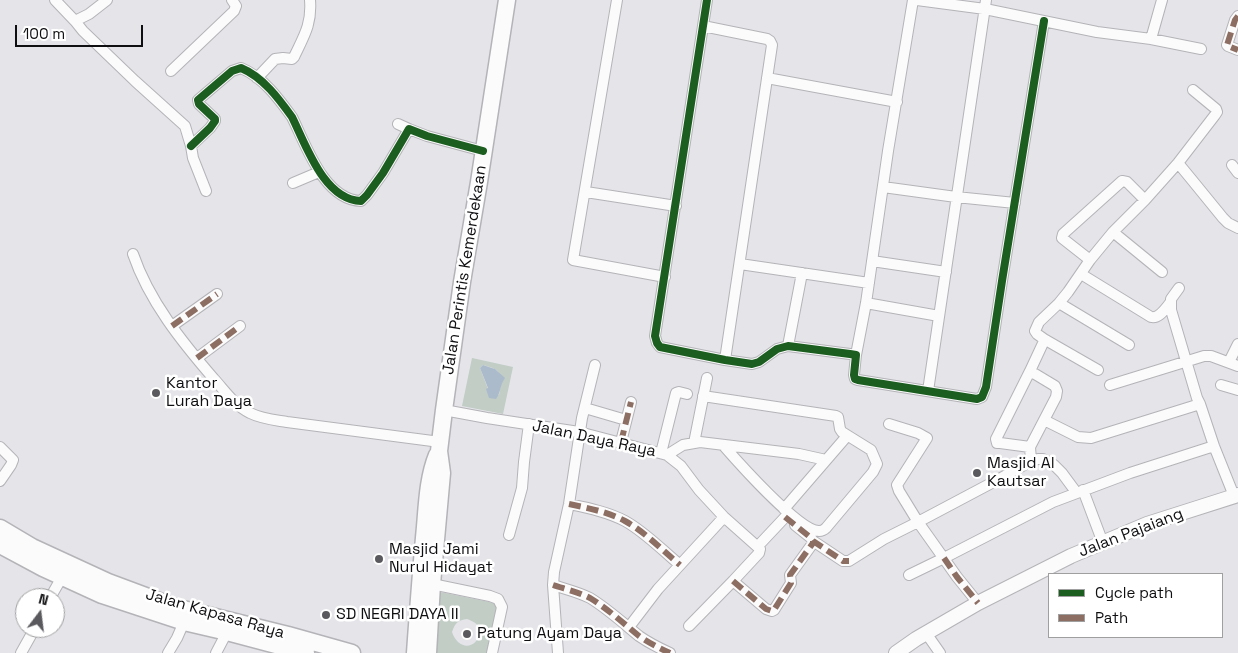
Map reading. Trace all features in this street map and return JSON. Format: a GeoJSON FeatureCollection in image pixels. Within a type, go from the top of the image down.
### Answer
{"type":"FeatureCollection","features":[{"type":"Feature","properties":{"kind":"highway","name":"Jalan Perintis Kemerdekaan"},"geometry":{"type":"LineString","coordinates":[[428,653],[442,473],[440,446],[444,410],[462,282],[507,0]]}},
{"type":"Feature","properties":{"kind":"highway","name":"Jalan Perintis Kemerdekaan"},"geometry":{"type":"LineString","coordinates":[[415,653],[418,599],[431,471],[440,446]]}},
{"type":"Feature","properties":{"kind":"highway","name":"Jalan Kapasa Raya"},"geometry":{"type":"LineString","coordinates":[[0,528],[105,588],[184,622],[227,632],[352,653]]}},
{"type":"Feature","properties":{"kind":"highway","name":"Jalan Kapasa Raya"},"geometry":{"type":"LineString","coordinates":[[0,545],[62,577],[176,607],[286,641],[306,653]]}},
{"type":"Feature","properties":{"kind":"main road","name":"Jalan Pajaiang"},"geometry":{"type":"LineString","coordinates":[[896,653],[978,603],[1071,556],[1148,524],[1236,495]]}},
{"type":"Feature","properties":{"kind":"street"},"geometry":{"type":"LineString","coordinates":[[55,0],[76,21],[83,31],[185,126],[193,158],[206,191]]}},
{"type":"Feature","properties":{"kind":"street"},"geometry":{"type":"LineString","coordinates":[[76,21],[107,0]]}},
{"type":"Feature","properties":{"kind":"street"},"geometry":{"type":"LineString","coordinates":[[171,71],[234,11],[236,6],[232,0]]}},
{"type":"Feature","properties":{"kind":"street"},"geometry":{"type":"LineString","coordinates":[[257,78],[275,59],[292,59],[294,57],[311,17],[310,0]]}},
{"type":"Feature","properties":{"kind":"street"},"geometry":{"type":"LineString","coordinates":[[617,0],[573,260],[665,277]]}},
{"type":"Feature","properties":{"kind":"street"},"geometry":{"type":"LineString","coordinates":[[707,0],[655,336],[658,346],[752,364],[759,362],[777,349],[788,346],[856,355]]}},
{"type":"Feature","properties":{"kind":"street"},"geometry":{"type":"LineString","coordinates":[[1044,21],[985,393],[977,399],[888,386],[855,379],[856,355],[915,0],[986,5],[1044,21],[1097,32],[1151,39],[1201,49]]}},
{"type":"Feature","properties":{"kind":"street"},"geometry":{"type":"LineString","coordinates":[[1151,39],[1162,0]]}},
{"type":"Feature","properties":{"kind":"street"},"geometry":{"type":"LineString","coordinates":[[928,391],[986,5]]}},
{"type":"Feature","properties":{"kind":"street"},"geometry":{"type":"LineString","coordinates":[[1238,16],[1227,44],[1238,50]]}},
{"type":"Feature","properties":{"kind":"street"},"geometry":{"type":"LineString","coordinates":[[703,26],[769,39],[772,45],[725,360]]}},
{"type":"Feature","properties":{"kind":"street"},"geometry":{"type":"LineString","coordinates":[[191,146],[215,121],[198,104],[198,100],[236,69],[241,68],[266,86],[292,117],[319,172],[326,181],[343,195],[355,200],[361,201],[367,195],[409,129]]}},
{"type":"Feature","properties":{"kind":"street"},"geometry":{"type":"LineString","coordinates":[[767,78],[897,102]]}},
{"type":"Feature","properties":{"kind":"street"},"geometry":{"type":"LineString","coordinates":[[1098,370],[1044,339],[1037,334],[1036,327],[1059,304],[1090,260],[1114,232],[1178,163],[1217,112],[1216,109],[1193,90]]}},
{"type":"Feature","properties":{"kind":"street"},"geometry":{"type":"LineString","coordinates":[[398,124],[427,136],[483,151]]}},
{"type":"Feature","properties":{"kind":"street"},"geometry":{"type":"LineString","coordinates":[[1178,163],[1223,218],[1238,228]]}},
{"type":"Feature","properties":{"kind":"street"},"geometry":{"type":"LineString","coordinates":[[293,183],[319,172]]}},
{"type":"Feature","properties":{"kind":"street"},"geometry":{"type":"LineString","coordinates":[[1090,260],[1062,238],[1063,234],[1122,181],[1127,182],[1145,200]]}},
{"type":"Feature","properties":{"kind":"street"},"geometry":{"type":"LineString","coordinates":[[883,187],[1015,203]]}},
{"type":"Feature","properties":{"kind":"street"},"geometry":{"type":"LineString","coordinates":[[586,192],[676,206]]}},
{"type":"Feature","properties":{"kind":"street"},"geometry":{"type":"LineString","coordinates":[[1114,232],[1162,272]]}},
{"type":"Feature","properties":{"kind":"street"},"geometry":{"type":"LineString","coordinates":[[133,254],[139,272],[172,326],[240,407],[262,418],[440,446]]}},
{"type":"Feature","properties":{"kind":"street"},"geometry":{"type":"LineString","coordinates":[[872,262],[946,272]]}},
{"type":"Feature","properties":{"kind":"street"},"geometry":{"type":"LineString","coordinates":[[740,264],[869,283]]}},
{"type":"Feature","properties":{"kind":"street"},"geometry":{"type":"LineString","coordinates":[[788,346],[802,273]]}},
{"type":"Feature","properties":{"kind":"street"},"geometry":{"type":"LineString","coordinates":[[1081,274],[1153,318],[1170,303],[1179,288]]}},
{"type":"Feature","properties":{"kind":"street"},"geometry":{"type":"LineString","coordinates":[[172,326],[217,294]]}},
{"type":"Feature","properties":{"kind":"street"},"geometry":{"type":"LineString","coordinates":[[866,303],[939,316]]}},
{"type":"Feature","properties":{"kind":"street"},"geometry":{"type":"LineString","coordinates":[[1170,303],[1196,398],[1200,404],[1214,446],[1236,495]]}},
{"type":"Feature","properties":{"kind":"street"},"geometry":{"type":"LineString","coordinates":[[1059,304],[1129,345]]}},
{"type":"Feature","properties":{"kind":"street"},"geometry":{"type":"LineString","coordinates":[[198,358],[240,326]]}},
{"type":"Feature","properties":{"kind":"street"},"geometry":{"type":"LineString","coordinates":[[1030,447],[1000,444],[996,440],[1044,339]]}},
{"type":"Feature","properties":{"kind":"street"},"geometry":{"type":"LineString","coordinates":[[1110,386],[1204,356],[1211,356],[1233,364],[1238,344]]}},
{"type":"Feature","properties":{"kind":"street"},"geometry":{"type":"LineString","coordinates":[[558,653],[553,585],[554,572],[574,480],[579,432],[595,365]]}},
{"type":"Feature","properties":{"kind":"street"},"geometry":{"type":"LineString","coordinates":[[1030,371],[1056,388],[1056,395],[1030,447],[1031,461]]}},
{"type":"Feature","properties":{"kind":"street"},"geometry":{"type":"LineString","coordinates":[[694,443],[707,378]]}},
{"type":"Feature","properties":{"kind":"street"},"geometry":{"type":"LineString","coordinates":[[1221,385],[1238,390]]}},
{"type":"Feature","properties":{"kind":"street"},"geometry":{"type":"LineString","coordinates":[[664,454],[676,393],[687,394]]}},
{"type":"Feature","properties":{"kind":"street"},"geometry":{"type":"LineString","coordinates":[[703,396],[835,416],[838,417],[840,429],[847,436],[871,450],[876,464],[873,472],[822,531],[815,530],[786,513]]}},
{"type":"Feature","properties":{"kind":"street"},"geometry":{"type":"LineString","coordinates":[[621,442],[631,402]]}},
{"type":"Feature","properties":{"kind":"street"},"geometry":{"type":"LineString","coordinates":[[1044,420],[1078,437],[1092,438],[1200,404]]}},
{"type":"Feature","properties":{"kind":"street"},"geometry":{"type":"LineString","coordinates":[[584,408],[626,420]]}},
{"type":"Feature","properties":{"kind":"street","name":"Jalan Daya Raya"},"geometry":{"type":"LineString","coordinates":[[444,410],[579,432],[664,454],[681,466],[699,490],[758,550]]}},
{"type":"Feature","properties":{"kind":"street"},"geometry":{"type":"LineString","coordinates":[[509,535],[522,488],[529,424]]}},
{"type":"Feature","properties":{"kind":"street"},"geometry":{"type":"LineString","coordinates":[[889,424],[918,433],[927,438],[897,485],[897,488],[957,578],[978,603]]}},
{"type":"Feature","properties":{"kind":"street"},"geometry":{"type":"LineString","coordinates":[[688,626],[734,581],[826,460],[847,436]]}},
{"type":"Feature","properties":{"kind":"street"},"geometry":{"type":"LineString","coordinates":[[664,454],[683,445],[711,443],[799,454],[826,460]]}},
{"type":"Feature","properties":{"kind":"street"},"geometry":{"type":"LineString","coordinates":[[723,445],[813,541],[846,562],[884,539],[1031,461],[1040,459],[1054,465],[1080,491],[1103,543]]}},
{"type":"Feature","properties":{"kind":"street"},"geometry":{"type":"LineString","coordinates":[[909,575],[1045,505],[1130,473],[1214,446]]}},
{"type":"Feature","properties":{"kind":"street"},"geometry":{"type":"LineString","coordinates":[[0,447],[13,460],[0,481]]}},
{"type":"Feature","properties":{"kind":"street"},"geometry":{"type":"LineString","coordinates":[[569,504],[611,515],[624,521],[636,528],[680,564]]}},
{"type":"Feature","properties":{"kind":"street"},"geometry":{"type":"LineString","coordinates":[[629,627],[658,589],[724,517]]}},
{"type":"Feature","properties":{"kind":"street"},"geometry":{"type":"LineString","coordinates":[[734,581],[766,609],[774,610],[791,583],[789,577],[813,541]]}},
{"type":"Feature","properties":{"kind":"street"},"geometry":{"type":"LineString","coordinates":[[56,588],[62,577]]}},
{"type":"Feature","properties":{"kind":"street"},"geometry":{"type":"LineString","coordinates":[[432,584],[498,599],[502,608],[492,653]]}},
{"type":"Feature","properties":{"kind":"street"},"geometry":{"type":"LineString","coordinates":[[553,585],[577,592],[591,599],[639,636],[670,653]]}},
{"type":"Feature","properties":{"kind":"street"},"geometry":{"type":"LineString","coordinates":[[168,653],[184,622]]}},
{"type":"Feature","properties":{"kind":"street"},"geometry":{"type":"LineString","coordinates":[[216,653],[227,632]]}},
{"type":"Feature","properties":{"kind":"street"},"geometry":{"type":"LineString","coordinates":[[926,633],[940,653]]}},
{"type":"Feature","properties":{"kind":"street"},"geometry":{"type":"LineString","coordinates":[[21,653],[29,638]]}},
{"type":"Feature","properties":{"kind":"shaded area"},"geometry":{"type":"Polygon","coordinates":[[[472,358],[513,367],[503,414],[462,406],[472,358]],[[483,365],[480,368],[488,389],[499,395],[500,375],[495,369],[483,365]]]}},
{"type":"Feature","properties":{"kind":"shaded area"},"geometry":{"type":"Polygon","coordinates":[[[440,592],[499,604],[488,653],[435,653],[440,592]],[[467,619],[459,621],[452,632],[458,642],[467,646],[479,638],[481,631],[474,622],[467,619]]]}},
{"type":"Feature","properties":{"kind":"water"},"geometry":{"type":"Polygon","coordinates":[[[483,365],[495,369],[505,378],[496,399],[489,398],[486,389],[488,388],[480,368],[483,365]]]}},
{"type":"Feature","properties":{"kind":"marked path"},"geometry":{"type":"LineString","coordinates":[[1238,16],[1227,45],[1238,50]]}},
{"type":"Feature","properties":{"kind":"marked path"},"geometry":{"type":"LineString","coordinates":[[172,326],[217,294]]}},
{"type":"Feature","properties":{"kind":"marked path"},"geometry":{"type":"LineString","coordinates":[[197,358],[240,326]]}},
{"type":"Feature","properties":{"kind":"marked path"},"geometry":{"type":"LineString","coordinates":[[621,442],[631,402]]}},
{"type":"Feature","properties":{"kind":"marked path"},"geometry":{"type":"LineString","coordinates":[[569,504],[605,513],[625,521],[680,565]]}},
{"type":"Feature","properties":{"kind":"marked path"},"geometry":{"type":"LineString","coordinates":[[785,517],[813,541],[843,561],[849,561]]}},
{"type":"Feature","properties":{"kind":"marked path"},"geometry":{"type":"LineString","coordinates":[[733,581],[766,609],[772,611],[791,583],[790,575],[813,541]]}},
{"type":"Feature","properties":{"kind":"marked path"},"geometry":{"type":"LineString","coordinates":[[944,558],[978,603]]}},
{"type":"Feature","properties":{"kind":"marked path"},"geometry":{"type":"LineString","coordinates":[[553,585],[590,598],[639,636],[670,653]]}},
{"type":"Feature","properties":{"kind":"cycle path"},"geometry":{"type":"LineString","coordinates":[[707,0],[655,336],[657,343],[660,347],[752,364],[759,362],[777,349],[788,346],[856,355],[855,379],[977,399],[982,397],[986,387],[1044,21]]}},
{"type":"Feature","properties":{"kind":"cycle path"},"geometry":{"type":"LineString","coordinates":[[191,146],[215,121],[199,104],[198,100],[232,71],[241,68],[256,77],[276,96],[292,117],[318,169],[337,191],[348,198],[361,201],[367,195],[383,173],[409,129],[427,136],[483,151]]}},
{"type":"Feature","properties":{"kind":"place","name":"Kantor Lurah Daya"},"geometry":{"type":"Point","coordinates":[156,393]}},
{"type":"Feature","properties":{"kind":"place","name":"Masjid Al Kautsar"},"geometry":{"type":"Point","coordinates":[977,473]}},
{"type":"Feature","properties":{"kind":"place","name":"Masjid Jami Nurul Hidayat"},"geometry":{"type":"Point","coordinates":[379,559]}},
{"type":"Feature","properties":{"kind":"place","name":"SD NEGRI DAYA II"},"geometry":{"type":"Point","coordinates":[326,615]}},
{"type":"Feature","properties":{"kind":"place","name":"Patung Ayam Daya"},"geometry":{"type":"Point","coordinates":[467,634]}}]}
